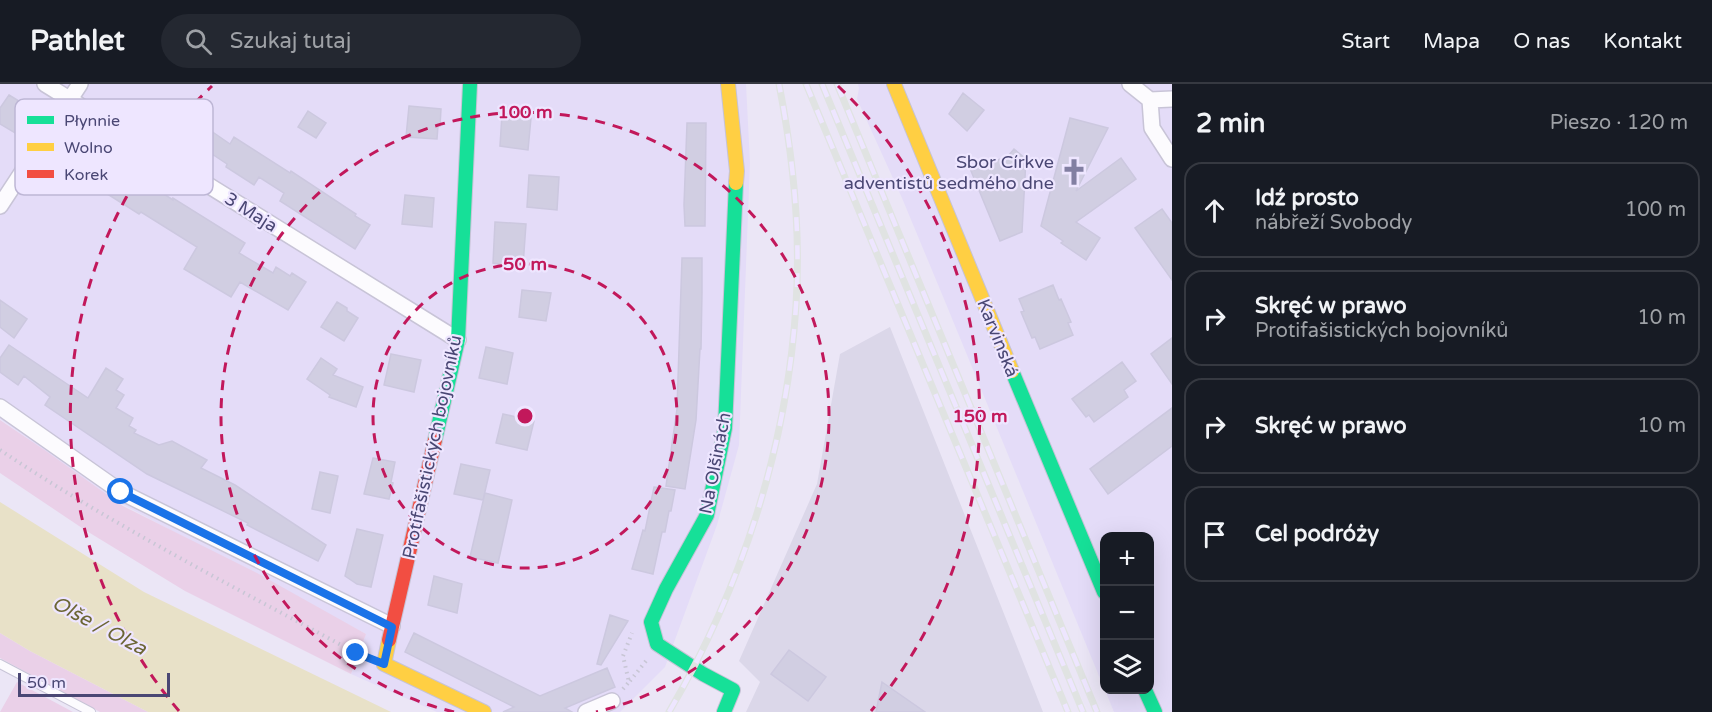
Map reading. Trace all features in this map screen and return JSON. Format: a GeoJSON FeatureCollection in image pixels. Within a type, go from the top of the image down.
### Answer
{"type":"FeatureCollection","features":[{"type":"Feature","properties":{"kind":"street","name":"3 Maja"},"geometry":{"type":"LineString","coordinates":[[45,84],[68,99]]}},
{"type":"Feature","properties":{"kind":"street"},"geometry":{"type":"LineString","coordinates":[[71,99],[80,84]]}},
{"type":"Feature","properties":{"kind":"street","name":"Protifašistických bojovníků"},"geometry":{"type":"LineString","coordinates":[[384,664],[458,340],[470,84]]}},
{"type":"Feature","properties":{"kind":"street","name":"Na Olšinách"},"geometry":{"type":"LineString","coordinates":[[724,712],[733,690],[703,674],[657,644],[651,622],[707,515],[725,428],[737,171],[728,84]]}},
{"type":"Feature","properties":{"kind":"street","name":"Karvinská"},"geometry":{"type":"LineString","coordinates":[[894,84],[1101,586]]}},
{"type":"Feature","properties":{"kind":"street"},"geometry":{"type":"LineString","coordinates":[[1130,84],[1150,100],[1172,99]]}},
{"type":"Feature","properties":{"kind":"street"},"geometry":{"type":"LineString","coordinates":[[1150,100],[1152,128],[1172,159]]}},
{"type":"Feature","properties":{"kind":"street"},"geometry":{"type":"LineString","coordinates":[[0,206],[15,183]]}},
{"type":"Feature","properties":{"kind":"street","name":"3 Maja"},"geometry":{"type":"LineString","coordinates":[[213,188],[458,340]]}},
{"type":"Feature","properties":{"kind":"street"},"geometry":{"type":"LineString","coordinates":[[0,407],[121,492],[392,627]]}},
{"type":"Feature","properties":{"kind":"street"},"geometry":{"type":"LineString","coordinates":[[384,664],[484,712]]}},
{"type":"Feature","properties":{"kind":"street"},"geometry":{"type":"LineString","coordinates":[[1147,694],[1155,712]]}},
{"type":"Feature","properties":{"kind":"street"},"geometry":{"type":"LineString","coordinates":[[586,712],[612,701]]}},
{"type":"Feature","properties":{"kind":"lane"},"geometry":{"type":"LineString","coordinates":[[0,664],[91,712]]}},
{"type":"Feature","properties":{"kind":"path"},"geometry":{"type":"LineString","coordinates":[[0,450],[57,488],[121,526],[356,653],[384,664]]}},
{"type":"Feature","properties":{"kind":"shaded area"},"geometry":{"type":"Polygon","coordinates":[[[0,84],[746,84],[750,163],[739,445],[717,525],[665,667],[620,712],[437,712],[351,674],[366,634],[116,501],[0,419],[0,84]]]}},
{"type":"Feature","properties":{"kind":"shaded area"},"geometry":{"type":"Polygon","coordinates":[[[858,84],[1172,84],[1172,712],[1114,712],[1107,694],[1154,694],[1154,532],[1100,532],[1100,678],[902,198],[857,99],[858,84]]]}},
{"type":"Feature","properties":{"kind":"shaded area"},"geometry":{"type":"Polygon","coordinates":[[[890,327],[1043,712],[746,712],[760,682],[739,661],[817,484],[840,354],[890,327]]]}},
{"type":"Feature","properties":{"kind":"shaded area"},"geometry":{"type":"Polygon","coordinates":[[[0,420],[123,506],[257,573],[366,634],[351,674],[185,591],[85,530],[0,473],[0,420]]]}},
{"type":"Feature","properties":{"kind":"shaded area"},"geometry":{"type":"Polygon","coordinates":[[[0,633],[148,712],[100,712],[0,658],[0,633]]]}},
{"type":"Feature","properties":{"kind":"shaded area"},"geometry":{"type":"Polygon","coordinates":[[[17,682],[73,712],[0,712],[17,682]]]}},
{"type":"Feature","properties":{"kind":"water","name":"Olše / Olza"},"geometry":{"type":"Polygon","coordinates":[[[0,502],[144,592],[391,712],[148,712],[30,651],[0,633],[0,502]]]}},
{"type":"Feature","properties":{"kind":"building"},"geometry":{"type":"Polygon","coordinates":[[[963,93],[984,110],[967,131],[949,114],[963,93]]]}},
{"type":"Feature","properties":{"kind":"building"},"geometry":{"type":"Polygon","coordinates":[[[9,95],[16,99],[15,133],[0,124],[0,108],[9,95]]]}},
{"type":"Feature","properties":{"kind":"building"},"geometry":{"type":"Polygon","coordinates":[[[409,106],[441,109],[437,139],[406,137],[409,106]]]}},
{"type":"Feature","properties":{"kind":"building"},"geometry":{"type":"Polygon","coordinates":[[[308,111],[326,123],[316,138],[298,127],[308,111]]]}},
{"type":"Feature","properties":{"kind":"building"},"geometry":{"type":"Polygon","coordinates":[[[502,114],[531,118],[528,150],[500,146],[502,114]]]}},
{"type":"Feature","properties":{"kind":"building","name":"Sbor Církve adventistů sedmého dne"},"geometry":{"type":"Polygon","coordinates":[[[1070,118],[1108,128],[1076,191],[1121,158],[1136,179],[1076,222],[1100,238],[1086,260],[1041,226],[1070,118]]]}},
{"type":"Feature","properties":{"kind":"building"},"geometry":{"type":"Polygon","coordinates":[[[687,123],[706,123],[705,226],[685,226],[687,123]]]}},
{"type":"Feature","properties":{"kind":"building"},"geometry":{"type":"Polygon","coordinates":[[[213,132],[230,144],[234,137],[290,173],[291,171],[370,225],[355,249],[280,201],[284,193],[259,177],[254,185],[226,167],[227,164],[213,155],[213,132]]]}},
{"type":"Feature","properties":{"kind":"building"},"geometry":{"type":"Polygon","coordinates":[[[1014,149],[1026,159],[1022,232],[1000,241],[971,171],[1008,156],[1014,149]]]}},
{"type":"Feature","properties":{"kind":"building"},"geometry":{"type":"Polygon","coordinates":[[[529,175],[559,177],[557,210],[527,207],[529,175]]]}},
{"type":"Feature","properties":{"kind":"building"},"geometry":{"type":"Polygon","coordinates":[[[109,195],[165,195],[173,200],[173,198],[245,243],[239,253],[273,273],[276,267],[306,282],[288,310],[240,282],[231,297],[184,269],[197,247],[141,212],[139,214],[109,195]]]}},
{"type":"Feature","properties":{"kind":"building"},"geometry":{"type":"Polygon","coordinates":[[[405,195],[434,198],[432,227],[402,224],[405,195]]]}},
{"type":"Feature","properties":{"kind":"building"},"geometry":{"type":"Polygon","coordinates":[[[1162,209],[1172,223],[1172,280],[1135,228],[1162,209]]]}},
{"type":"Feature","properties":{"kind":"building"},"geometry":{"type":"Polygon","coordinates":[[[495,222],[526,224],[523,266],[493,263],[495,222]]]}},
{"type":"Feature","properties":{"kind":"building"},"geometry":{"type":"Polygon","coordinates":[[[682,258],[702,258],[701,349],[696,420],[685,489],[666,486],[677,409],[682,258]]]}},
{"type":"Feature","properties":{"kind":"building"},"geometry":{"type":"Polygon","coordinates":[[[1053,285],[1071,322],[1068,323],[1073,335],[1040,349],[1035,337],[1032,338],[1021,312],[1024,311],[1019,299],[1053,285]]]}},
{"type":"Feature","properties":{"kind":"building"},"geometry":{"type":"Polygon","coordinates":[[[522,290],[551,293],[546,321],[519,317],[522,290]]]}},
{"type":"Feature","properties":{"kind":"building"},"geometry":{"type":"Polygon","coordinates":[[[0,300],[27,319],[14,338],[0,327],[0,300]]]}},
{"type":"Feature","properties":{"kind":"building"},"geometry":{"type":"Polygon","coordinates":[[[337,302],[358,318],[344,341],[321,327],[337,302]]]}},
{"type":"Feature","properties":{"kind":"building"},"geometry":{"type":"Polygon","coordinates":[[[1172,338],[1172,384],[1151,354],[1172,338]]]}},
{"type":"Feature","properties":{"kind":"building"},"geometry":{"type":"Polygon","coordinates":[[[9,345],[88,398],[106,368],[123,379],[116,390],[124,395],[116,408],[133,418],[129,426],[136,430],[134,433],[159,445],[172,441],[207,460],[201,468],[235,485],[326,545],[318,561],[247,525],[248,523],[147,474],[45,405],[50,397],[24,376],[18,385],[0,372],[0,358],[9,345]]]}},
{"type":"Feature","properties":{"kind":"building"},"geometry":{"type":"Polygon","coordinates":[[[486,347],[513,353],[507,384],[479,378],[486,347]]]}},
{"type":"Feature","properties":{"kind":"building"},"geometry":{"type":"Polygon","coordinates":[[[391,354],[421,360],[414,392],[384,385],[391,354]]]}},
{"type":"Feature","properties":{"kind":"building"},"geometry":{"type":"Polygon","coordinates":[[[321,358],[337,369],[333,375],[363,387],[356,407],[329,397],[330,395],[307,379],[321,358]]]}},
{"type":"Feature","properties":{"kind":"building"},"geometry":{"type":"Polygon","coordinates":[[[1122,362],[1136,381],[1124,390],[1128,397],[1094,422],[1089,415],[1086,417],[1072,399],[1122,362]]]}},
{"type":"Feature","properties":{"kind":"building"},"geometry":{"type":"Polygon","coordinates":[[[1172,408],[1172,446],[1108,494],[1090,469],[1172,408]]]}},
{"type":"Feature","properties":{"kind":"building"},"geometry":{"type":"Polygon","coordinates":[[[503,414],[534,421],[527,450],[496,443],[503,414]]]}},
{"type":"Feature","properties":{"kind":"building"},"geometry":{"type":"Polygon","coordinates":[[[373,458],[395,462],[389,499],[364,494],[373,458]]]}},
{"type":"Feature","properties":{"kind":"building"},"geometry":{"type":"Polygon","coordinates":[[[461,464],[490,470],[483,500],[454,494],[461,464]]]}},
{"type":"Feature","properties":{"kind":"building"},"geometry":{"type":"Polygon","coordinates":[[[320,472],[338,476],[330,513],[312,509],[320,472]]]}},
{"type":"Feature","properties":{"kind":"building"},"geometry":{"type":"Polygon","coordinates":[[[654,487],[675,490],[665,532],[662,532],[653,574],[632,569],[643,530],[645,531],[654,487]]]}},
{"type":"Feature","properties":{"kind":"building"},"geometry":{"type":"Polygon","coordinates":[[[485,493],[512,500],[498,563],[470,557],[485,493]]]}},
{"type":"Feature","properties":{"kind":"building"},"geometry":{"type":"Polygon","coordinates":[[[357,529],[383,535],[371,587],[357,584],[345,576],[357,529]]]}},
{"type":"Feature","properties":{"kind":"building"},"geometry":{"type":"Polygon","coordinates":[[[434,576],[462,584],[457,613],[428,605],[434,576]]]}},
{"type":"Feature","properties":{"kind":"building"},"geometry":{"type":"Polygon","coordinates":[[[610,615],[628,621],[601,665],[597,664],[610,615]]]}},
{"type":"Feature","properties":{"kind":"building"},"geometry":{"type":"Polygon","coordinates":[[[414,633],[540,696],[607,668],[615,687],[565,708],[572,712],[503,712],[514,707],[405,652],[414,633]]]}},
{"type":"Feature","properties":{"kind":"building"},"geometry":{"type":"Polygon","coordinates":[[[789,650],[826,677],[808,701],[771,674],[789,650]]]}},
{"type":"Feature","properties":{"kind":"building"},"geometry":{"type":"Polygon","coordinates":[[[882,682],[925,712],[876,712],[882,682]]]}},
{"type":"Feature","properties":{"kind":"railway"},"geometry":{"type":"LineString","coordinates":[[669,712],[718,617],[738,567],[771,464],[782,412],[791,358],[796,305],[797,222],[792,166],[779,84]]}},
{"type":"Feature","properties":{"kind":"railway"},"geometry":{"type":"LineString","coordinates":[[806,84],[1068,712]]}},
{"type":"Feature","properties":{"kind":"railway"},"geometry":{"type":"LineString","coordinates":[[822,84],[1083,712]]}},
{"type":"Feature","properties":{"kind":"railway"},"geometry":{"type":"LineString","coordinates":[[837,84],[1097,712]]}},
{"type":"Feature","properties":{"kind":"traffic: fast"},"geometry":{"type":"LineString","coordinates":[[435,440],[458,340],[470,84]]}},
{"type":"Feature","properties":{"kind":"traffic: fast"},"geometry":{"type":"LineString","coordinates":[[724,712],[733,690],[703,674],[657,644],[651,622],[666,589],[707,515],[725,428],[736,183]]}},
{"type":"Feature","properties":{"kind":"traffic: fast"},"geometry":{"type":"LineString","coordinates":[[1012,371],[1102,586]]}},
{"type":"Feature","properties":{"kind":"traffic: fast"},"geometry":{"type":"LineString","coordinates":[[1147,694],[1155,712]]}},
{"type":"Feature","properties":{"kind":"traffic: slow"},"geometry":{"type":"LineString","coordinates":[[728,84],[737,171],[736,183]]}},
{"type":"Feature","properties":{"kind":"traffic: slow"},"geometry":{"type":"LineString","coordinates":[[894,84],[1012,371]]}},
{"type":"Feature","properties":{"kind":"traffic: slow"},"geometry":{"type":"LineString","coordinates":[[389,640],[384,664],[484,712]]}},
{"type":"Feature","properties":{"kind":"traffic: jam"},"geometry":{"type":"LineString","coordinates":[[389,640],[435,440]]}},
{"type":"Feature","properties":{"kind":"place","name":"Sbor Církve adventistů sedmého dne"},"geometry":{"type":"Point","coordinates":[1074,172]}},
{"type":"Feature","properties":{"kind":"route"},"geometry":{"type":"LineString","coordinates":[[121,492],[392,627],[384,664],[356,653]]}}]}
